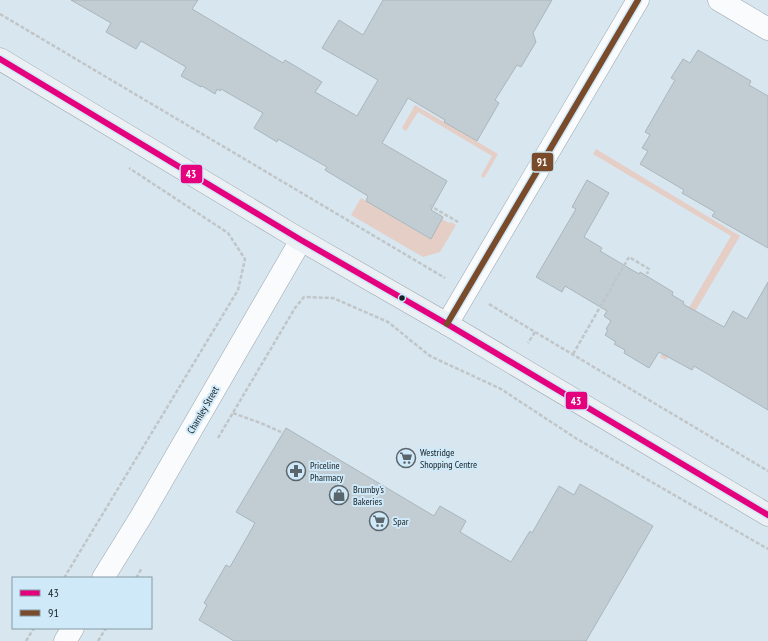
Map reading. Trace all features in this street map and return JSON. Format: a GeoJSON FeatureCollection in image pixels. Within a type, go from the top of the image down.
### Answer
{"type":"FeatureCollection","features":[{"type":"Feature","properties":{"kind":"main road"},"geometry":{"type":"LineString","coordinates":[[0,59],[301,240],[447,324],[768,515]]}},
{"type":"Feature","properties":{"kind":"street"},"geometry":{"type":"LineString","coordinates":[[447,324],[638,0]]}},
{"type":"Feature","properties":{"kind":"street"},"geometry":{"type":"LineString","coordinates":[[719,0],[768,29]]}},
{"type":"Feature","properties":{"kind":"street","name":"Charnley Street"},"geometry":{"type":"LineString","coordinates":[[104,577],[150,501],[301,240]]}},
{"type":"Feature","properties":{"kind":"street"},"geometry":{"type":"LineString","coordinates":[[65,641],[72,629]]}},
{"type":"Feature","properties":{"kind":"path"},"geometry":{"type":"LineString","coordinates":[[0,14],[768,471]]}},
{"type":"Feature","properties":{"kind":"path"},"geometry":{"type":"LineString","coordinates":[[65,577],[238,290],[245,259],[228,233],[123,165]]}},
{"type":"Feature","properties":{"kind":"path"},"geometry":{"type":"LineString","coordinates":[[429,205],[458,222]]}},
{"type":"Feature","properties":{"kind":"path"},"geometry":{"type":"LineString","coordinates":[[573,354],[629,257],[649,269],[647,274]]}},
{"type":"Feature","properties":{"kind":"path"},"geometry":{"type":"LineString","coordinates":[[217,440],[295,308],[304,297],[332,298],[388,322],[430,356],[501,389],[577,440],[768,549]]}},
{"type":"Feature","properties":{"kind":"path"},"geometry":{"type":"LineString","coordinates":[[501,389],[535,332]]}},
{"type":"Feature","properties":{"kind":"path"},"geometry":{"type":"LineString","coordinates":[[233,413],[283,433]]}},
{"type":"Feature","properties":{"kind":"path"},"geometry":{"type":"LineString","coordinates":[[137,577],[143,566]]}},
{"type":"Feature","properties":{"kind":"path"},"geometry":{"type":"LineString","coordinates":[[26,641],[33,629]]}},
{"type":"Feature","properties":{"kind":"path"},"geometry":{"type":"LineString","coordinates":[[98,641],[105,629]]}},
{"type":"Feature","properties":{"kind":"shaded area"},"geometry":{"type":"Polygon","coordinates":[[[415,105],[498,154],[484,178],[481,176],[492,156],[418,112],[406,131],[402,128],[415,105]]]}},
{"type":"Feature","properties":{"kind":"shaded area"},"geometry":{"type":"Polygon","coordinates":[[[596,149],[740,236],[666,360],[660,357],[731,236],[593,154],[596,149]]]}},
{"type":"Feature","properties":{"kind":"shaded area"},"geometry":{"type":"Polygon","coordinates":[[[361,198],[430,239],[442,219],[456,225],[440,252],[423,257],[351,215],[361,198]]]}},
{"type":"Feature","properties":{"kind":"building"},"geometry":{"type":"Polygon","coordinates":[[[71,0],[198,0],[192,9],[283,63],[285,60],[322,82],[315,92],[357,116],[378,80],[322,48],[339,20],[363,35],[383,0],[552,0],[533,33],[536,42],[521,67],[517,65],[495,100],[499,103],[477,141],[444,122],[445,120],[408,98],[382,143],[447,181],[431,210],[443,217],[431,239],[366,201],[368,196],[325,170],[327,167],[278,139],[277,142],[254,128],[263,113],[221,89],[220,91],[217,89],[215,94],[181,76],[186,67],[141,41],[136,49],[106,32],[111,23],[71,0]]]}},
{"type":"Feature","properties":{"kind":"building"},"geometry":{"type":"Polygon","coordinates":[[[698,50],[751,81],[749,85],[768,96],[768,248],[712,216],[715,212],[682,193],[684,190],[640,164],[648,151],[642,148],[650,135],[645,132],[675,80],[671,78],[683,59],[690,63],[698,50]]]}},
{"type":"Feature","properties":{"kind":"building"},"geometry":{"type":"Polygon","coordinates":[[[587,180],[609,193],[584,237],[602,248],[600,251],[639,274],[640,272],[673,292],[672,295],[684,302],[683,304],[724,327],[733,311],[747,319],[768,282],[768,410],[694,366],[692,370],[659,352],[649,368],[624,353],[625,350],[614,344],[616,342],[605,335],[608,330],[606,329],[611,321],[604,316],[607,311],[565,286],[562,292],[536,277],[576,209],[572,207],[587,180]]]}},
{"type":"Feature","properties":{"kind":"building"},"geometry":{"type":"Polygon","coordinates":[[[286,428],[434,516],[440,506],[466,521],[460,532],[511,562],[530,531],[532,533],[559,486],[574,495],[580,484],[653,526],[586,641],[234,641],[199,620],[207,605],[204,603],[226,565],[230,567],[255,523],[236,512],[286,428]]]}},
{"type":"Feature","properties":{"kind":"transit line","name":"91"},"geometry":{"type":"LineString","coordinates":[[447,324],[638,0]]}},
{"type":"Feature","properties":{"kind":"transit line","name":"43"},"geometry":{"type":"LineString","coordinates":[[0,59],[301,240],[447,324],[768,515]]}},
{"type":"Feature","properties":{"kind":"place","name":"Westridge Shopping Centre"},"geometry":{"type":"Point","coordinates":[406,458]}},
{"type":"Feature","properties":{"kind":"place","name":"Priceline Pharmacy"},"geometry":{"type":"Point","coordinates":[296,471]}},
{"type":"Feature","properties":{"kind":"place","name":"Brumby's Bakeries"},"geometry":{"type":"Point","coordinates":[339,495]}},
{"type":"Feature","properties":{"kind":"place","name":"Spar"},"geometry":{"type":"Point","coordinates":[379,521]}}]}
